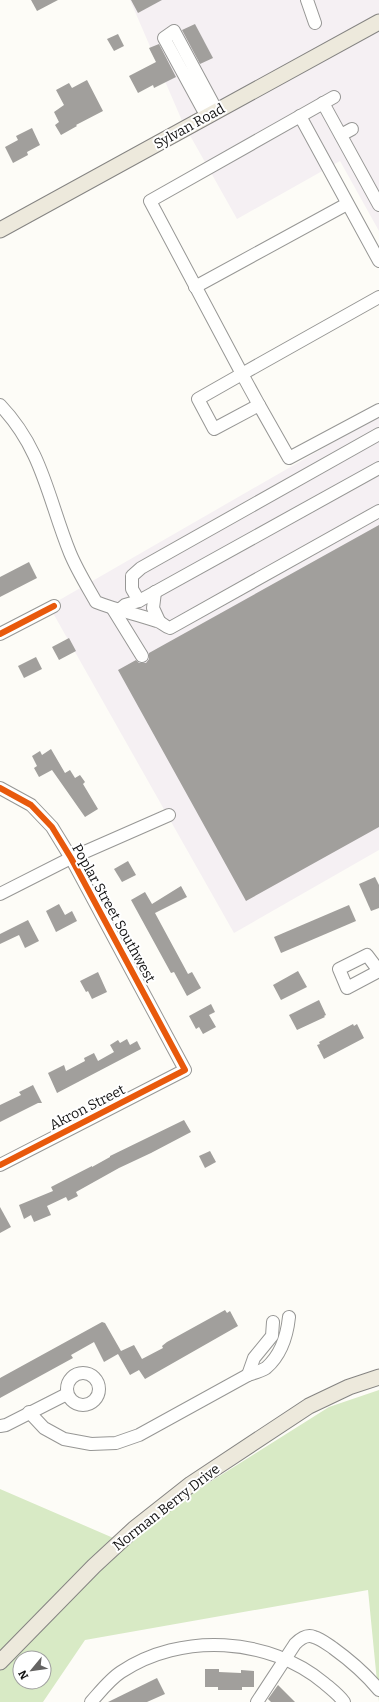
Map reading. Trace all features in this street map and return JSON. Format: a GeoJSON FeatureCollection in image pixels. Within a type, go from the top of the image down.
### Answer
{"type":"FeatureCollection","features":[{"type":"Feature","properties":{"kind":"main road","name":"Sylvan Road"},"geometry":{"type":"LineString","coordinates":[[0,230],[212,114],[374,22]]}},
{"type":"Feature","properties":{"kind":"main road","name":"Norman Berry Drive"},"geometry":{"type":"LineString","coordinates":[[0,1662],[134,1529],[191,1484],[310,1406],[349,1387],[379,1377]]}},
{"type":"Feature","properties":{"kind":"street"},"geometry":{"type":"LineString","coordinates":[[307,0],[315,23]]}},
{"type":"Feature","properties":{"kind":"street"},"geometry":{"type":"LineString","coordinates":[[174,31],[212,114],[164,38],[174,31]]}},
{"type":"Feature","properties":{"kind":"street"},"geometry":{"type":"LineString","coordinates":[[334,97],[150,201],[258,405],[288,458],[379,410]]}},
{"type":"Feature","properties":{"kind":"street"},"geometry":{"type":"LineString","coordinates":[[323,103],[379,205]]}},
{"type":"Feature","properties":{"kind":"street"},"geometry":{"type":"LineString","coordinates":[[300,116],[379,261]]}},
{"type":"Feature","properties":{"kind":"street"},"geometry":{"type":"LineString","coordinates":[[341,135],[352,129]]}},
{"type":"Feature","properties":{"kind":"street"},"geometry":{"type":"LineString","coordinates":[[195,287],[348,204]]}},
{"type":"Feature","properties":{"kind":"street"},"geometry":{"type":"LineString","coordinates":[[258,405],[214,428],[198,399],[379,297]]}},
{"type":"Feature","properties":{"kind":"street"},"geometry":{"type":"LineString","coordinates":[[0,405],[23,433],[35,456],[47,484],[71,555],[96,602],[115,610],[159,621]]}},
{"type":"Feature","properties":{"kind":"street"},"geometry":{"type":"LineString","coordinates":[[139,601],[132,589],[132,576],[140,568],[379,434]]}},
{"type":"Feature","properties":{"kind":"street"},"geometry":{"type":"LineString","coordinates":[[115,610],[139,601],[379,468]]}},
{"type":"Feature","properties":{"kind":"street"},"geometry":{"type":"LineString","coordinates":[[155,592],[153,608],[159,621],[166,627],[170,628],[379,511]]}},
{"type":"Feature","properties":{"kind":"street"},"geometry":{"type":"LineString","coordinates":[[0,634],[54,606]]}},
{"type":"Feature","properties":{"kind":"street"},"geometry":{"type":"LineString","coordinates":[[115,610],[142,656]]}},
{"type":"Feature","properties":{"kind":"street","name":"Poplar Street Southwest"},"geometry":{"type":"LineString","coordinates":[[0,788],[31,805],[52,827],[71,858],[185,1070]]}},
{"type":"Feature","properties":{"kind":"street"},"geometry":{"type":"LineString","coordinates":[[0,894],[71,858],[170,815]]}},
{"type":"Feature","properties":{"kind":"street","name":"Akron Street"},"geometry":{"type":"LineString","coordinates":[[0,1165],[185,1070]]}},
{"type":"Feature","properties":{"kind":"street"},"geometry":{"type":"LineString","coordinates":[[29,1412],[44,1428],[64,1439],[91,1444],[116,1443],[139,1435],[248,1375],[265,1368],[281,1349],[288,1332],[289,1317]]}},
{"type":"Feature","properties":{"kind":"street"},"geometry":{"type":"LineString","coordinates":[[248,1375],[254,1358],[272,1336],[273,1322]]}},
{"type":"Feature","properties":{"kind":"street"},"geometry":{"type":"LineString","coordinates":[[0,1426],[67,1394]]}},
{"type":"Feature","properties":{"kind":"street"},"geometry":{"type":"LineString","coordinates":[[257,1702],[299,1639],[313,1636],[322,1640],[361,1669],[379,1690]]}},
{"type":"Feature","properties":{"kind":"street"},"geometry":{"type":"LineString","coordinates":[[91,1702],[119,1673],[127,1668],[160,1653],[206,1645],[226,1645],[279,1656],[314,1674],[344,1702]]}},
{"type":"Feature","properties":{"kind":"shaded area"},"geometry":{"type":"Polygon","coordinates":[[[130,0],[379,0],[379,231],[340,161],[237,219],[183,123],[130,0]]]}},
{"type":"Feature","properties":{"kind":"shaded area"},"geometry":{"type":"Polygon","coordinates":[[[379,416],[379,850],[234,933],[49,606],[379,416]]]}},
{"type":"Feature","properties":{"kind":"green space"},"geometry":{"type":"Polygon","coordinates":[[[379,1390],[379,1702],[368,1590],[85,1640],[52,1689],[52,1650],[12,1650],[12,1690],[51,1690],[43,1702],[0,1702],[0,1489],[118,1540],[329,1407],[379,1390]]]}},
{"type":"Feature","properties":{"kind":"building"},"geometry":{"type":"Polygon","coordinates":[[[31,0],[58,0],[37,11],[31,0]]]}},
{"type":"Feature","properties":{"kind":"building"},"geometry":{"type":"Polygon","coordinates":[[[131,0],[162,0],[138,13],[131,0]]]}},
{"type":"Feature","properties":{"kind":"building"},"geometry":{"type":"Polygon","coordinates":[[[195,24],[213,58],[200,64],[182,30],[195,24]]]}},
{"type":"Feature","properties":{"kind":"building"},"geometry":{"type":"Polygon","coordinates":[[[118,34],[124,46],[114,51],[107,39],[118,34]]]}},
{"type":"Feature","properties":{"kind":"building"},"geometry":{"type":"Polygon","coordinates":[[[159,44],[176,77],[154,88],[153,85],[138,93],[129,76],[156,62],[149,48],[159,44]]]}},
{"type":"Feature","properties":{"kind":"building"},"geometry":{"type":"Polygon","coordinates":[[[87,80],[103,111],[76,125],[77,126],[61,135],[55,125],[59,122],[54,112],[64,105],[56,90],[69,83],[72,88],[87,80]]]}},
{"type":"Feature","properties":{"kind":"building"},"geometry":{"type":"Polygon","coordinates":[[[32,128],[40,145],[27,152],[28,155],[13,163],[5,147],[18,140],[16,136],[32,128]]]}},
{"type":"Feature","properties":{"kind":"building"},"geometry":{"type":"Polygon","coordinates":[[[379,525],[379,827],[246,901],[118,670],[136,660],[139,663],[146,663],[149,659],[149,653],[379,525]]]}},
{"type":"Feature","properties":{"kind":"building"},"geometry":{"type":"Polygon","coordinates":[[[29,562],[37,578],[0,597],[0,577],[29,562]]]}},
{"type":"Feature","properties":{"kind":"building"},"geometry":{"type":"Polygon","coordinates":[[[69,638],[76,651],[59,660],[52,647],[69,638]]]}},
{"type":"Feature","properties":{"kind":"building"},"geometry":{"type":"Polygon","coordinates":[[[36,657],[42,669],[24,678],[18,666],[36,657]]]}},
{"type":"Feature","properties":{"kind":"building"},"geometry":{"type":"Polygon","coordinates":[[[51,749],[65,773],[70,770],[75,778],[80,775],[85,782],[83,784],[98,809],[85,817],[52,770],[39,777],[34,768],[37,766],[32,756],[40,751],[42,755],[51,749]]]}},
{"type":"Feature","properties":{"kind":"building"},"geometry":{"type":"Polygon","coordinates":[[[128,861],[136,875],[122,882],[114,869],[128,861]]]}},
{"type":"Feature","properties":{"kind":"building"},"geometry":{"type":"Polygon","coordinates":[[[375,877],[379,885],[379,908],[371,911],[359,884],[375,877]]]}},
{"type":"Feature","properties":{"kind":"building"},"geometry":{"type":"Polygon","coordinates":[[[181,886],[187,897],[155,913],[188,974],[192,972],[201,988],[187,996],[174,972],[171,973],[131,900],[145,892],[152,904],[181,886]]]}},
{"type":"Feature","properties":{"kind":"building"},"geometry":{"type":"Polygon","coordinates":[[[59,904],[65,915],[72,911],[77,921],[56,932],[46,911],[59,904]]]}},
{"type":"Feature","properties":{"kind":"building"},"geometry":{"type":"Polygon","coordinates":[[[349,905],[356,921],[281,953],[274,937],[349,905]]]}},
{"type":"Feature","properties":{"kind":"building"},"geometry":{"type":"Polygon","coordinates":[[[28,920],[39,941],[25,948],[19,935],[0,944],[0,934],[28,920]]]}},
{"type":"Feature","properties":{"kind":"building"},"geometry":{"type":"Polygon","coordinates":[[[298,971],[307,987],[281,1000],[273,985],[298,971]]]}},
{"type":"Feature","properties":{"kind":"building"},"geometry":{"type":"Polygon","coordinates":[[[98,972],[107,992],[92,999],[80,981],[98,972]]]}},
{"type":"Feature","properties":{"kind":"building"},"geometry":{"type":"Polygon","coordinates":[[[319,1000],[326,1015],[324,1016],[325,1017],[297,1030],[289,1015],[319,1000]]]}},
{"type":"Feature","properties":{"kind":"building"},"geometry":{"type":"Polygon","coordinates":[[[211,1004],[215,1012],[209,1015],[216,1027],[203,1034],[199,1027],[196,1029],[189,1016],[211,1004]]]}},
{"type":"Feature","properties":{"kind":"building"},"geometry":{"type":"Polygon","coordinates":[[[353,1024],[354,1026],[357,1024],[364,1038],[324,1059],[317,1045],[320,1044],[319,1042],[353,1024]]]}},
{"type":"Feature","properties":{"kind":"building"},"geometry":{"type":"Polygon","coordinates":[[[127,1039],[130,1045],[137,1041],[141,1049],[57,1093],[48,1073],[64,1065],[66,1071],[85,1061],[84,1058],[94,1053],[98,1061],[114,1052],[110,1045],[118,1040],[120,1043],[127,1039]]]}},
{"type":"Feature","properties":{"kind":"building"},"geometry":{"type":"Polygon","coordinates":[[[33,1085],[42,1103],[38,1103],[0,1122],[0,1105],[21,1095],[19,1092],[33,1085]]]}},
{"type":"Feature","properties":{"kind":"building"},"geometry":{"type":"Polygon","coordinates":[[[184,1120],[191,1132],[119,1168],[76,1192],[78,1196],[68,1201],[66,1197],[47,1206],[51,1215],[34,1222],[31,1215],[24,1219],[19,1205],[53,1191],[51,1187],[184,1120]]]}},
{"type":"Feature","properties":{"kind":"building"},"geometry":{"type":"Polygon","coordinates":[[[210,1151],[216,1162],[205,1168],[199,1156],[210,1151]]]}},
{"type":"Feature","properties":{"kind":"building"},"geometry":{"type":"Polygon","coordinates":[[[0,1207],[11,1227],[0,1233],[0,1207]]]}},
{"type":"Feature","properties":{"kind":"building"},"geometry":{"type":"Polygon","coordinates":[[[225,1310],[227,1313],[230,1311],[238,1326],[145,1379],[139,1370],[130,1375],[118,1354],[104,1362],[94,1342],[71,1355],[73,1358],[0,1398],[0,1378],[102,1322],[105,1323],[121,1351],[134,1345],[142,1359],[163,1348],[162,1346],[167,1342],[225,1310]]]}},
{"type":"Feature","properties":{"kind":"building"},"geometry":{"type":"Polygon","coordinates":[[[205,1669],[219,1669],[219,1672],[241,1673],[241,1670],[254,1671],[254,1687],[242,1687],[242,1690],[218,1690],[218,1687],[205,1687],[205,1669]]]}},
{"type":"Feature","properties":{"kind":"building"},"geometry":{"type":"Polygon","coordinates":[[[157,1678],[165,1694],[147,1702],[108,1702],[157,1678]]]}},
{"type":"Feature","properties":{"kind":"building"},"geometry":{"type":"Polygon","coordinates":[[[278,1685],[295,1702],[271,1702],[268,1699],[278,1685]]]}},
{"type":"Feature","properties":{"kind":"cycle path"},"geometry":{"type":"LineString","coordinates":[[0,634],[54,606]]}},
{"type":"Feature","properties":{"kind":"cycle path"},"geometry":{"type":"LineString","coordinates":[[0,788],[31,805],[52,827],[71,858],[185,1070],[0,1165]]}}]}
